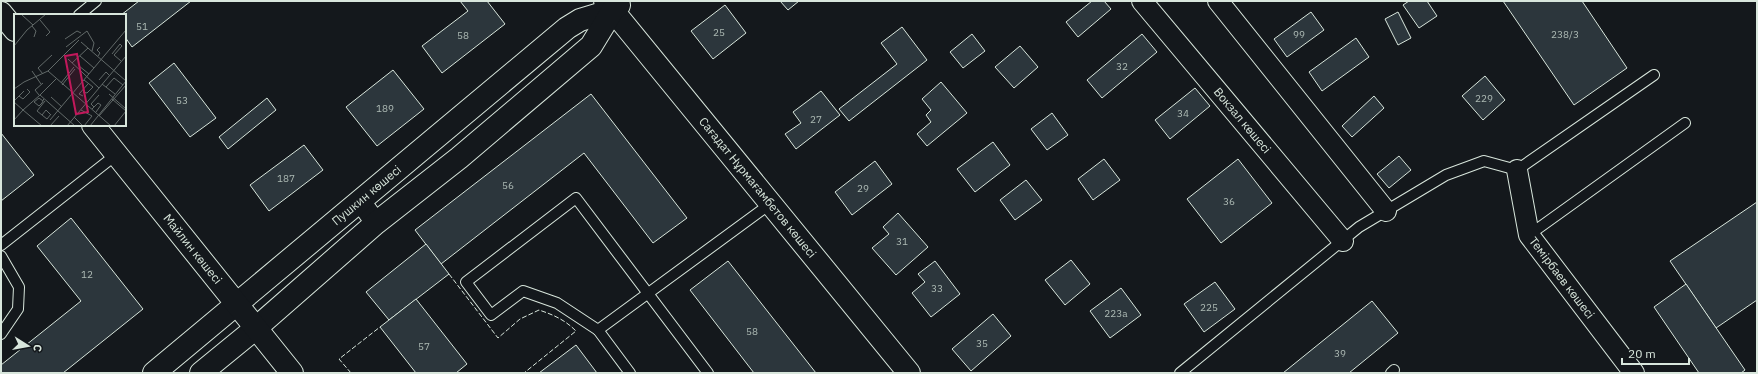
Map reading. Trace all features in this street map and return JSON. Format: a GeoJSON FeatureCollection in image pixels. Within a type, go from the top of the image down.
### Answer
{"type":"FeatureCollection","features":[{"type":"Feature","properties":{"kind":"street","name":"Вокзал көшесі"},"geometry":{"type":"LineString","coordinates":[[1142,1],[1343,241]]}},
{"type":"Feature","properties":{"kind":"street"},"geometry":{"type":"LineString","coordinates":[[1218,1],[1386,211]]}},
{"type":"Feature","properties":{"kind":"street"},"geometry":{"type":"LineString","coordinates":[[201,373],[256,328],[376,223],[460,158],[591,46],[615,4]]}},
{"type":"Feature","properties":{"kind":"street","name":"Пушкин көшесі"},"geometry":{"type":"LineString","coordinates":[[154,373],[567,28],[580,20],[615,4]]}},
{"type":"Feature","properties":{"kind":"street","name":"Сағадат Нұрмағамбетов көшесі"},"geometry":{"type":"LineString","coordinates":[[615,4],[770,204],[910,373]]}},
{"type":"Feature","properties":{"kind":"street"},"geometry":{"type":"LineString","coordinates":[[1,13],[14,29]]}},
{"type":"Feature","properties":{"kind":"street","name":"Майлин көшесі"},"geometry":{"type":"LineString","coordinates":[[94,126],[292,373]]}},
{"type":"Feature","properties":{"kind":"street","name":"Темірбаев көшесі"},"geometry":{"type":"LineString","coordinates":[[1517,170],[1529,235],[1634,373]]}},
{"type":"Feature","properties":{"kind":"street"},"geometry":{"type":"LineString","coordinates":[[360,201],[376,223]]}},
{"type":"Feature","properties":{"kind":"lane"},"geometry":{"type":"LineString","coordinates":[[80,14],[96,1]]}},
{"type":"Feature","properties":{"kind":"lane"},"geometry":{"type":"LineString","coordinates":[[1180,373],[1359,227],[1446,174],[1484,161],[1517,170],[1654,75]]}},
{"type":"Feature","properties":{"kind":"lane"},"geometry":{"type":"LineString","coordinates":[[1529,235],[1685,123]]}},
{"type":"Feature","properties":{"kind":"lane"},"geometry":{"type":"LineString","coordinates":[[1,245],[117,154]]}},
{"type":"Feature","properties":{"kind":"lane"},"geometry":{"type":"LineString","coordinates":[[630,373],[598,330],[557,303],[523,291],[491,315],[466,282],[576,198],[708,373]]}},
{"type":"Feature","properties":{"kind":"lane"},"geometry":{"type":"LineString","coordinates":[[598,330],[770,204]]}},
{"type":"Feature","properties":{"kind":"lane"},"geometry":{"type":"LineString","coordinates":[[1,256],[19,287],[18,310],[1,334]]}},
{"type":"Feature","properties":{"kind":"building"},"geometry":{"type":"Polygon","coordinates":[[[139,1],[191,1],[132,47],[126,38],[126,14],[122,14],[139,1]]]}},
{"type":"Feature","properties":{"kind":"building"},"geometry":{"type":"Polygon","coordinates":[[[460,1],[487,1],[505,24],[442,73],[422,46],[468,11],[460,1]]]}},
{"type":"Feature","properties":{"kind":"building"},"geometry":{"type":"Polygon","coordinates":[[[780,1],[799,1],[788,10],[780,1]]]}},
{"type":"Feature","properties":{"kind":"building"},"geometry":{"type":"Polygon","coordinates":[[[1092,1],[1104,1],[1111,9],[1078,37],[1066,22],[1092,1]]]}},
{"type":"Feature","properties":{"kind":"building"},"geometry":{"type":"Polygon","coordinates":[[[1409,1],[1427,1],[1437,16],[1419,28],[1403,5],[1409,1]]]}},
{"type":"Feature","properties":{"kind":"building"},"geometry":{"type":"Polygon","coordinates":[[[1503,1],[1582,1],[1627,68],[1574,105],[1503,1]]]}},
{"type":"Feature","properties":{"kind":"building"},"geometry":{"type":"Polygon","coordinates":[[[725,5],[746,33],[713,59],[691,31],[725,5]]]}},
{"type":"Feature","properties":{"kind":"building"},"geometry":{"type":"Polygon","coordinates":[[[1311,12],[1324,30],[1287,57],[1274,39],[1311,12]]]}},
{"type":"Feature","properties":{"kind":"building"},"geometry":{"type":"Polygon","coordinates":[[[1398,12],[1411,38],[1398,45],[1385,19],[1398,12]]]}},
{"type":"Feature","properties":{"kind":"building"},"geometry":{"type":"Polygon","coordinates":[[[902,27],[927,60],[849,121],[839,109],[897,64],[881,43],[902,27]]]}},
{"type":"Feature","properties":{"kind":"building"},"geometry":{"type":"Polygon","coordinates":[[[972,34],[985,51],[963,68],[950,52],[972,34]]]}},
{"type":"Feature","properties":{"kind":"building"},"geometry":{"type":"Polygon","coordinates":[[[1142,34],[1157,52],[1102,98],[1087,80],[1142,34]]]}},
{"type":"Feature","properties":{"kind":"building"},"geometry":{"type":"Polygon","coordinates":[[[1356,38],[1369,57],[1322,91],[1309,72],[1356,38]]]}},
{"type":"Feature","properties":{"kind":"building"},"geometry":{"type":"Polygon","coordinates":[[[1020,46],[1038,67],[1014,88],[995,67],[1020,46]]]}},
{"type":"Feature","properties":{"kind":"building"},"geometry":{"type":"Polygon","coordinates":[[[174,63],[216,118],[190,137],[149,83],[174,63]]]}},
{"type":"Feature","properties":{"kind":"building"},"geometry":{"type":"Polygon","coordinates":[[[393,70],[424,109],[377,146],[346,107],[393,70]]]}},
{"type":"Feature","properties":{"kind":"building"},"geometry":{"type":"Polygon","coordinates":[[[1485,76],[1505,100],[1483,120],[1462,96],[1485,76]]]}},
{"type":"Feature","properties":{"kind":"building"},"geometry":{"type":"Polygon","coordinates":[[[941,82],[967,113],[927,146],[917,134],[931,122],[926,115],[931,110],[922,99],[941,82]]]}},
{"type":"Feature","properties":{"kind":"building"},"geometry":{"type":"Polygon","coordinates":[[[1195,88],[1210,106],[1170,139],[1155,120],[1195,88]]]}},
{"type":"Feature","properties":{"kind":"building"},"geometry":{"type":"Polygon","coordinates":[[[821,91],[840,115],[796,149],[785,134],[801,123],[793,112],[821,91]]]}},
{"type":"Feature","properties":{"kind":"building"},"geometry":{"type":"Polygon","coordinates":[[[591,94],[687,218],[653,243],[584,153],[441,264],[415,230],[591,94]]]}},
{"type":"Feature","properties":{"kind":"building"},"geometry":{"type":"Polygon","coordinates":[[[1374,96],[1384,108],[1352,137],[1342,126],[1374,96]]]}},
{"type":"Feature","properties":{"kind":"building"},"geometry":{"type":"Polygon","coordinates":[[[267,98],[276,110],[228,149],[219,137],[267,98]]]}},
{"type":"Feature","properties":{"kind":"building"},"geometry":{"type":"Polygon","coordinates":[[[1052,113],[1068,135],[1047,150],[1031,129],[1052,113]]]}},
{"type":"Feature","properties":{"kind":"building"},"geometry":{"type":"Polygon","coordinates":[[[1,133],[34,175],[1,201],[1,133]]]}},
{"type":"Feature","properties":{"kind":"building"},"geometry":{"type":"Polygon","coordinates":[[[993,142],[1010,165],[975,192],[957,169],[993,142]]]}},
{"type":"Feature","properties":{"kind":"building"},"geometry":{"type":"Polygon","coordinates":[[[304,145],[323,170],[269,211],[250,185],[304,145]]]}},
{"type":"Feature","properties":{"kind":"building"},"geometry":{"type":"Polygon","coordinates":[[[1399,156],[1411,170],[1389,188],[1377,174],[1399,156]]]}},
{"type":"Feature","properties":{"kind":"building"},"geometry":{"type":"Polygon","coordinates":[[[1104,159],[1120,180],[1093,200],[1078,179],[1104,159]]]}},
{"type":"Feature","properties":{"kind":"building"},"geometry":{"type":"Polygon","coordinates":[[[1238,159],[1272,203],[1221,243],[1187,199],[1238,159]]]}},
{"type":"Feature","properties":{"kind":"building"},"geometry":{"type":"Polygon","coordinates":[[[875,161],[892,184],[852,215],[835,192],[875,161]]]}},
{"type":"Feature","properties":{"kind":"building"},"geometry":{"type":"Polygon","coordinates":[[[1026,180],[1042,200],[1015,220],[1000,200],[1026,180]]]}},
{"type":"Feature","properties":{"kind":"building"},"geometry":{"type":"Polygon","coordinates":[[[1757,202],[1757,300],[1716,328],[1670,261],[1757,202]]]}},
{"type":"Feature","properties":{"kind":"building"},"geometry":{"type":"Polygon","coordinates":[[[898,213],[928,247],[896,275],[872,248],[889,234],[883,227],[898,213]]]}},
{"type":"Feature","properties":{"kind":"building"},"geometry":{"type":"Polygon","coordinates":[[[71,218],[143,309],[63,373],[1,373],[1,365],[81,301],[37,246],[71,218]]]}},
{"type":"Feature","properties":{"kind":"building"},"geometry":{"type":"Polygon","coordinates":[[[426,244],[449,274],[389,320],[366,292],[426,244]]]}},
{"type":"Feature","properties":{"kind":"building"},"geometry":{"type":"Polygon","coordinates":[[[1071,260],[1090,284],[1065,305],[1045,280],[1071,260]]]}},
{"type":"Feature","properties":{"kind":"building"},"geometry":{"type":"Polygon","coordinates":[[[728,261],[816,373],[754,373],[690,290],[728,261]]]}},
{"type":"Feature","properties":{"kind":"building"},"geometry":{"type":"Polygon","coordinates":[[[935,261],[960,294],[931,317],[912,293],[925,282],[918,274],[935,261]]]}},
{"type":"Feature","properties":{"kind":"building"},"geometry":{"type":"Polygon","coordinates":[[[1215,282],[1235,309],[1204,332],[1184,304],[1215,282]]]}},
{"type":"Feature","properties":{"kind":"building"},"geometry":{"type":"Polygon","coordinates":[[[1686,284],[1745,370],[1741,373],[1699,373],[1654,307],[1686,284]]]}},
{"type":"Feature","properties":{"kind":"building"},"geometry":{"type":"Polygon","coordinates":[[[1121,288],[1141,315],[1110,338],[1090,311],[1121,288]]]}},
{"type":"Feature","properties":{"kind":"building"},"geometry":{"type":"Polygon","coordinates":[[[416,299],[467,364],[456,373],[416,373],[380,327],[416,299]]]}},
{"type":"Feature","properties":{"kind":"building"},"geometry":{"type":"Polygon","coordinates":[[[1372,301],[1398,333],[1349,373],[1283,373],[1372,301]]]}},
{"type":"Feature","properties":{"kind":"building"},"geometry":{"type":"Polygon","coordinates":[[[993,314],[1011,336],[971,371],[952,349],[993,314]]]}},
{"type":"Feature","properties":{"kind":"building"},"geometry":{"type":"Polygon","coordinates":[[[576,345],[597,373],[539,373],[576,345]]]}},
{"type":"Feature","properties":{"kind":"fence"},"geometry":{"type":"LineString","coordinates":[[449,274],[498,338],[520,319],[539,310],[559,318],[576,331],[524,373]]}},
{"type":"Feature","properties":{"kind":"fence"},"geometry":{"type":"LineString","coordinates":[[351,373],[339,359],[380,327]]}}]}
